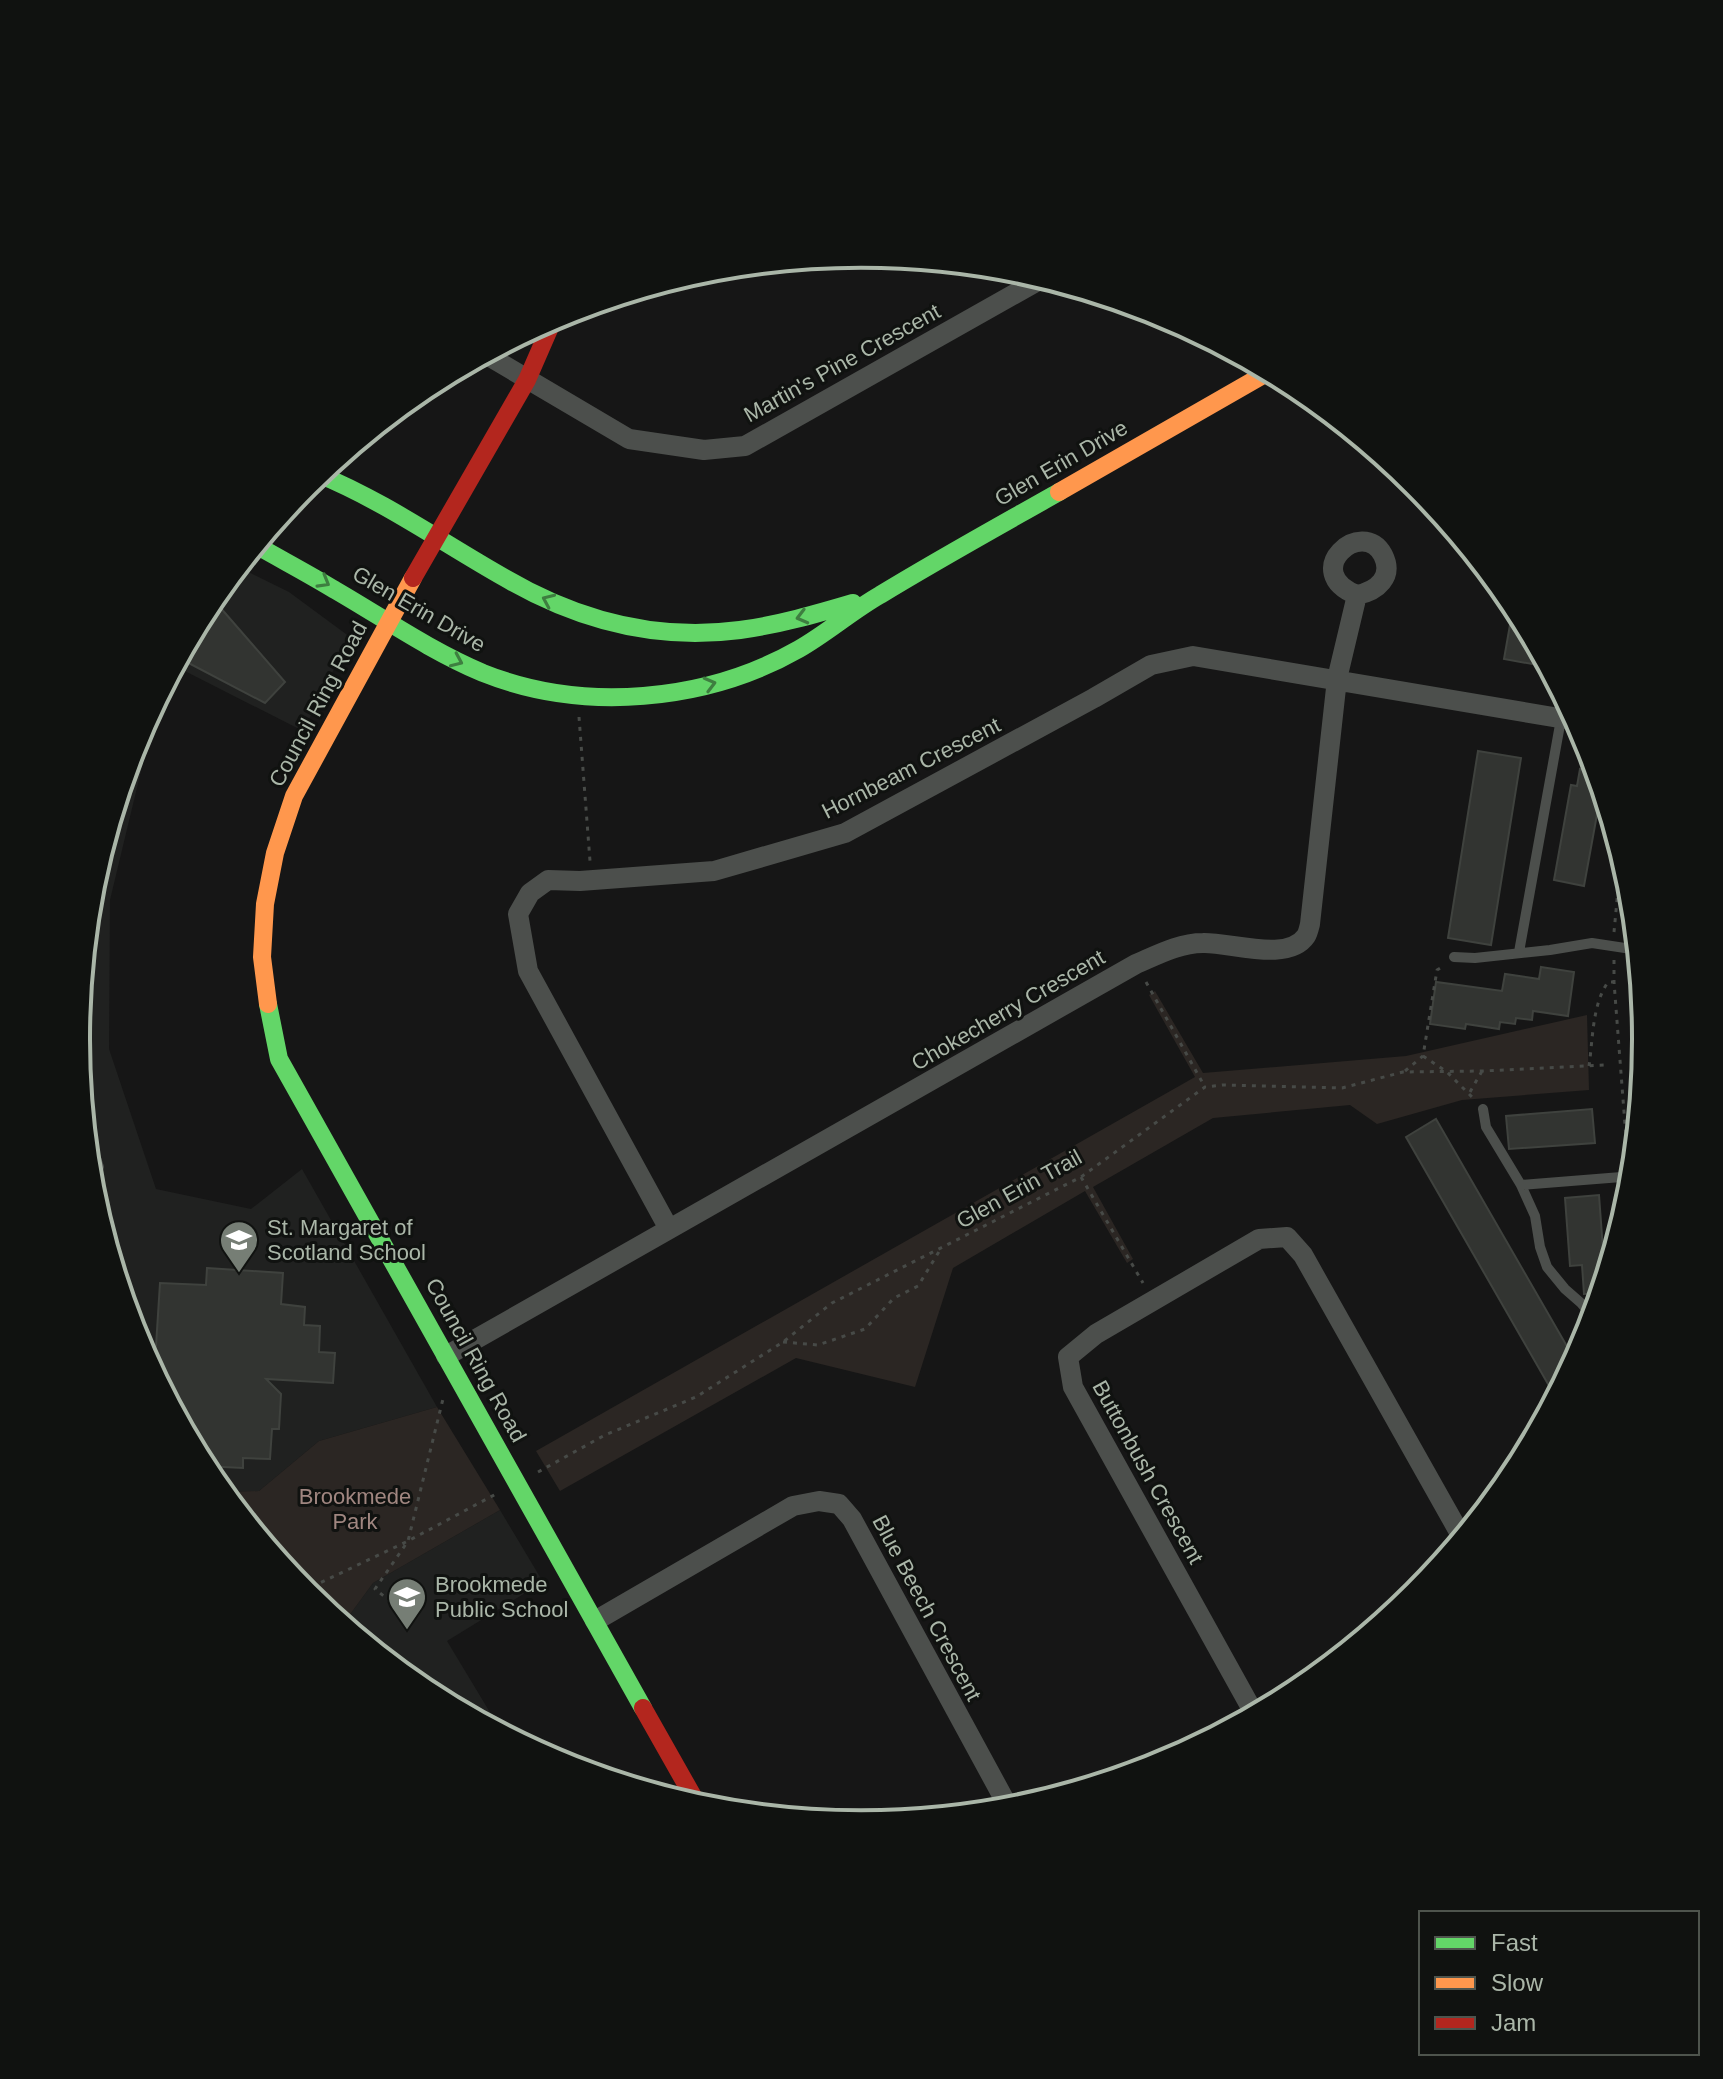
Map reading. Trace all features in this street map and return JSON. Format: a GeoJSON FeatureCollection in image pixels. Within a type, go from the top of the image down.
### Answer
{"type":"FeatureCollection","features":[{"type":"Feature","properties":{"kind":"street","name":"Martin's Pine Crescent"},"geometry":{"type":"LineString","coordinates":[[496,361],[629,439],[704,450],[745,446],[1028,287]]}},
{"type":"Feature","properties":{"kind":"street","name":"Council Ring Road"},"geometry":{"type":"LineString","coordinates":[[546,336],[527,380],[435,538],[294,796],[275,853],[267,891],[262,957],[279,1059],[690,1791]]}},
{"type":"Feature","properties":{"kind":"street","name":"Glen Erin Drive"},"geometry":{"type":"LineString","coordinates":[[265,550],[438,653],[486,674],[536,690],[578,695],[652,696],[709,685],[756,670],[800,649],[877,596],[1258,378]]}},
{"type":"Feature","properties":{"kind":"street","name":"Glen Erin Drive"},"geometry":{"type":"LineString","coordinates":[[331,480],[369,498],[534,594],[572,611],[615,623],[676,631],[756,628],[877,596]]}},
{"type":"Feature","properties":{"kind":"street","name":"Chokecherry Crescent"},"geometry":{"type":"LineString","coordinates":[[446,1356],[1136,964],[1165,951],[1202,943],[1288,950],[1306,937],[1310,924],[1337,679],[1357,595]]}},
{"type":"Feature","properties":{"kind":"street","name":"Hornbeam Crescent"},"geometry":{"type":"LineString","coordinates":[[669,1229],[528,971],[518,914],[530,893],[548,880],[592,881],[714,871],[845,833],[1151,665],[1193,656],[1562,718]]}},
{"type":"Feature","properties":{"kind":"street","name":"Buttonbush Crescent"},"geometry":{"type":"LineString","coordinates":[[1250,1706],[1073,1387],[1068,1357],[1096,1334],[1259,1239],[1287,1237],[1303,1255],[1457,1529]]}},
{"type":"Feature","properties":{"kind":"street","name":"Blue Beech Crescent"},"geometry":{"type":"LineString","coordinates":[[595,1621],[793,1506],[819,1501],[839,1504],[852,1519],[1003,1797]]}},
{"type":"Feature","properties":{"kind":"lane"},"geometry":{"type":"LineString","coordinates":[[1519,952],[1567,729]]}},
{"type":"Feature","properties":{"kind":"lane"},"geometry":{"type":"LineString","coordinates":[[1454,957],[1475,958],[1592,943],[1627,948]]}},
{"type":"Feature","properties":{"kind":"lane"},"geometry":{"type":"LineString","coordinates":[[1483,1109],[1486,1127],[1521,1185],[1535,1216],[1547,1267],[1584,1307]]}},
{"type":"Feature","properties":{"kind":"lane"},"geometry":{"type":"LineString","coordinates":[[1521,1185],[1620,1177]]}},
{"type":"Feature","properties":{"kind":"path"},"geometry":{"type":"LineString","coordinates":[[578,695],[592,881]]}},
{"type":"Feature","properties":{"kind":"path"},"geometry":{"type":"LineString","coordinates":[[1403,1072],[1423,1056],[1437,970],[1454,957]]}},
{"type":"Feature","properties":{"kind":"path"},"geometry":{"type":"LineString","coordinates":[[1136,964],[1205,1087],[1342,1088],[1403,1072],[1606,1065]]}},
{"type":"Feature","properties":{"kind":"path"},"geometry":{"type":"LineString","coordinates":[[1589,1066],[1594,1022],[1602,992],[1608,982],[1614,982]]}},
{"type":"Feature","properties":{"kind":"path"},"geometry":{"type":"LineString","coordinates":[[1423,1056],[1447,1072],[1469,1094],[1482,1071]]}},
{"type":"Feature","properties":{"kind":"path","name":"Glen Erin Trail"},"geometry":{"type":"LineString","coordinates":[[529,1477],[605,1435],[696,1397],[783,1342],[832,1303],[1081,1177],[1205,1087]]}},
{"type":"Feature","properties":{"kind":"path"},"geometry":{"type":"LineString","coordinates":[[1081,1177],[1153,1300]]}},
{"type":"Feature","properties":{"kind":"path"},"geometry":{"type":"LineString","coordinates":[[783,1342],[818,1345],[865,1329],[894,1298],[918,1286],[940,1250]]}},
{"type":"Feature","properties":{"kind":"path"},"geometry":{"type":"LineString","coordinates":[[391,1602],[375,1589],[408,1541],[445,1391]]}},
{"type":"Feature","properties":{"kind":"path"},"geometry":{"type":"LineString","coordinates":[[316,1585],[408,1541],[505,1489]]}},
{"type":"Feature","properties":{"kind":"shaded area"},"geometry":{"type":"Polygon","coordinates":[[[248,572],[289,592],[350,637],[303,731],[184,671],[248,572]]]}},
{"type":"Feature","properties":{"kind":"shaded area","name":"St. Margaret of Scotland School"},"geometry":{"type":"Polygon","coordinates":[[[145,755],[110,900],[109,1049],[156,1189],[251,1209],[302,1169],[437,1407],[319,1441],[259,1491],[237,1492],[193,1425],[170,1381],[149,1335],[116,1239],[97,1140],[90,1040],[97,939],[116,840],[145,755]]]}},
{"type":"Feature","properties":{"kind":"shaded area","name":"Brookmede Public School"},"geometry":{"type":"Polygon","coordinates":[[[500,1510],[543,1582],[447,1641],[493,1717],[433,1681],[349,1616],[373,1583],[500,1510]]]}},
{"type":"Feature","properties":{"kind":"green space"},"geometry":{"type":"Polygon","coordinates":[[[1155,991],[1203,1073],[1406,1056],[1587,1015],[1589,1090],[1462,1100],[1377,1124],[1350,1105],[1213,1118],[1093,1187],[1133,1259],[1127,1263],[1085,1191],[953,1268],[915,1387],[796,1358],[560,1491],[536,1451],[1195,1077],[1149,995],[1155,991]]]}},
{"type":"Feature","properties":{"kind":"green space","name":"Brookmede Park"},"geometry":{"type":"Polygon","coordinates":[[[437,1407],[500,1510],[373,1583],[349,1616],[281,1548],[237,1492],[259,1491],[319,1441],[437,1407]]]}},
{"type":"Feature","properties":{"kind":"building"},"geometry":{"type":"Polygon","coordinates":[[[221,609],[285,682],[265,703],[188,663],[221,609]]]}},
{"type":"Feature","properties":{"kind":"building"},"geometry":{"type":"Polygon","coordinates":[[[1510,623],[1536,665],[1504,659],[1510,623]]]}},
{"type":"Feature","properties":{"kind":"building"},"geometry":{"type":"Polygon","coordinates":[[[1478,751],[1521,758],[1491,945],[1448,938],[1478,751]]]}},
{"type":"Feature","properties":{"kind":"building"},"geometry":{"type":"Polygon","coordinates":[[[1580,769],[1584,770],[1598,810],[1584,886],[1554,880],[1571,785],[1577,786],[1580,769]]]}},
{"type":"Feature","properties":{"kind":"building"},"geometry":{"type":"Polygon","coordinates":[[[1541,967],[1574,972],[1568,1016],[1533,1011],[1532,1020],[1516,1018],[1515,1024],[1500,1022],[1499,1029],[1466,1024],[1465,1029],[1430,1024],[1436,982],[1502,991],[1505,974],[1539,979],[1541,967]]]}},
{"type":"Feature","properties":{"kind":"building"},"geometry":{"type":"Polygon","coordinates":[[[1592,1109],[1595,1143],[1509,1149],[1506,1116],[1592,1109]]]}},
{"type":"Feature","properties":{"kind":"building"},"geometry":{"type":"Polygon","coordinates":[[[1436,1119],[1568,1348],[1550,1387],[1406,1137],[1436,1119]]]}},
{"type":"Feature","properties":{"kind":"building"},"geometry":{"type":"Polygon","coordinates":[[[1599,1195],[1603,1251],[1589,1294],[1584,1294],[1582,1265],[1570,1266],[1565,1198],[1599,1195]]]}},
{"type":"Feature","properties":{"kind":"building"},"geometry":{"type":"Polygon","coordinates":[[[207,1268],[283,1273],[281,1304],[305,1307],[304,1325],[320,1326],[319,1352],[335,1353],[333,1383],[266,1379],[281,1394],[279,1429],[272,1429],[270,1459],[243,1458],[243,1468],[219,1467],[193,1425],[156,1350],[160,1283],[206,1285],[207,1268]]]}},
{"type":"Feature","properties":{"kind":"traffic: fast"},"geometry":{"type":"LineString","coordinates":[[331,480],[390,510],[532,593],[618,624],[709,633],[783,622],[853,603]]}},
{"type":"Feature","properties":{"kind":"traffic: fast"},"geometry":{"type":"LineString","coordinates":[[265,550],[426,644],[483,673],[521,686],[561,694],[644,696],[724,681],[763,667],[799,649],[870,601],[1059,492]]}},
{"type":"Feature","properties":{"kind":"traffic: fast"},"geometry":{"type":"LineString","coordinates":[[268,1004],[279,1059],[643,1708]]}},
{"type":"Feature","properties":{"kind":"traffic: slow"},"geometry":{"type":"LineString","coordinates":[[1059,492],[1258,378]]}},
{"type":"Feature","properties":{"kind":"traffic: slow"},"geometry":{"type":"LineString","coordinates":[[268,1004],[262,957],[265,904],[275,853],[294,796],[413,578]]}},
{"type":"Feature","properties":{"kind":"traffic: jam"},"geometry":{"type":"LineString","coordinates":[[413,578],[527,380],[546,336]]}},
{"type":"Feature","properties":{"kind":"traffic: jam"},"geometry":{"type":"LineString","coordinates":[[643,1708],[690,1791]]}},
{"type":"Feature","properties":{"kind":"place","name":"St. Margaret of Scotland School"},"geometry":{"type":"Point","coordinates":[239,1274]}},
{"type":"Feature","properties":{"kind":"place","name":"Brookmede Public School"},"geometry":{"type":"Point","coordinates":[407,1631]}}]}
